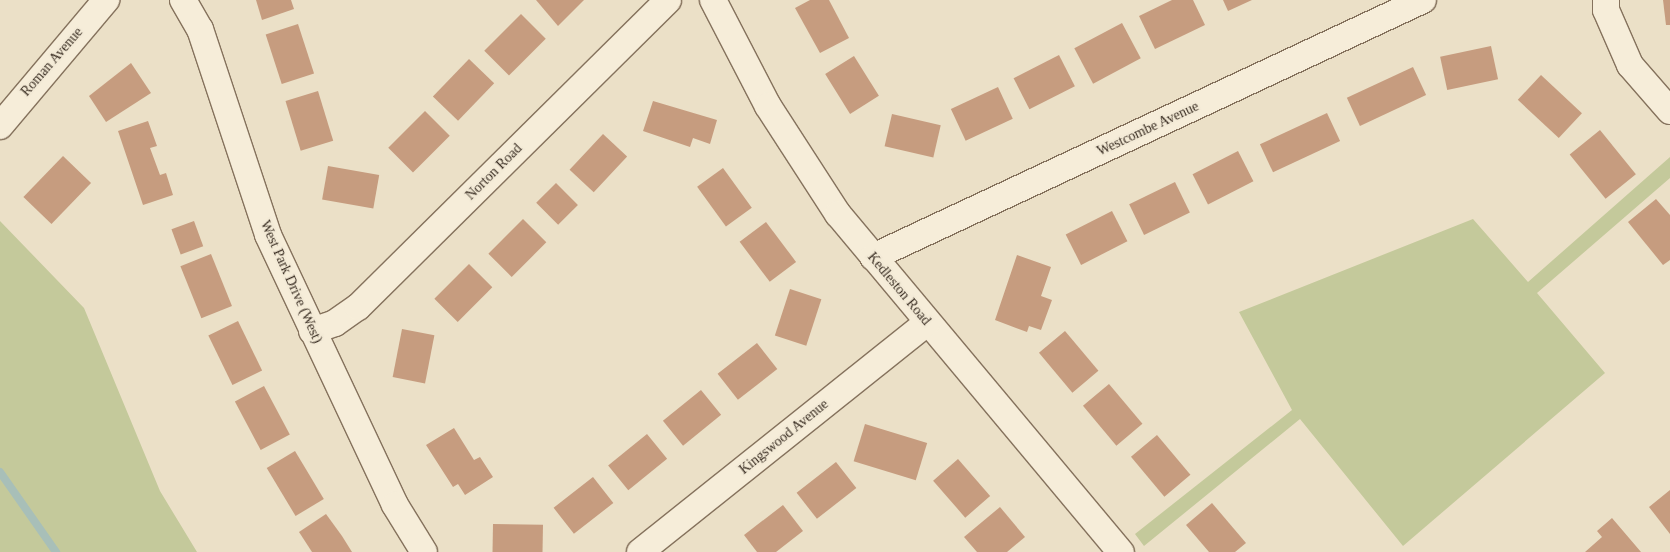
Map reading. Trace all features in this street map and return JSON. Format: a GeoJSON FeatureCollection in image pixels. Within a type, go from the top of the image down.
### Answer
{"type":"FeatureCollection","features":[{"type":"Feature","properties":{"kind":"street","name":"Roman Avenue"},"geometry":{"type":"LineString","coordinates":[[0,126],[106,0]]}},
{"type":"Feature","properties":{"kind":"street","name":"West Park Drive (West)"},"geometry":{"type":"LineString","coordinates":[[183,0],[200,30],[268,235],[396,505],[424,552]]}},
{"type":"Feature","properties":{"kind":"street","name":"Norton Road"},"geometry":{"type":"LineString","coordinates":[[312,331],[335,323],[358,306],[668,0]]}},
{"type":"Feature","properties":{"kind":"street","name":"Kedleston Road"},"geometry":{"type":"LineString","coordinates":[[714,0],[796,152],[873,257],[1121,552]]}},
{"type":"Feature","properties":{"kind":"street","name":"Westcombe Avenue"},"geometry":{"type":"LineString","coordinates":[[873,257],[1423,0]]}},
{"type":"Feature","properties":{"kind":"street"},"geometry":{"type":"LineString","coordinates":[[1606,0],[1606,10],[1630,65],[1670,111]]}},
{"type":"Feature","properties":{"kind":"street","name":"Kingswood Avenue"},"geometry":{"type":"LineString","coordinates":[[640,552],[927,323]]}},
{"type":"Feature","properties":{"kind":"green space"},"geometry":{"type":"Polygon","coordinates":[[[1670,157],[1670,178],[1537,293],[1605,373],[1403,546],[1300,419],[1144,546],[1135,534],[1292,410],[1239,312],[1473,219],[1528,282],[1670,157]]]}},
{"type":"Feature","properties":{"kind":"green space"},"geometry":{"type":"Polygon","coordinates":[[[0,221],[84,308],[160,491],[197,552],[0,552],[0,221]]]}},
{"type":"Feature","properties":{"kind":"building"},"geometry":{"type":"Polygon","coordinates":[[[256,0],[291,0],[294,9],[262,20],[256,0]]]}},
{"type":"Feature","properties":{"kind":"building"},"geometry":{"type":"Polygon","coordinates":[[[536,0],[584,0],[558,26],[536,0]]]}},
{"type":"Feature","properties":{"kind":"building"},"geometry":{"type":"Polygon","coordinates":[[[810,0],[829,0],[849,38],[820,53],[795,8],[810,0]]]}},
{"type":"Feature","properties":{"kind":"building"},"geometry":{"type":"Polygon","coordinates":[[[1172,0],[1193,0],[1205,25],[1155,49],[1139,16],[1172,0]]]}},
{"type":"Feature","properties":{"kind":"building"},"geometry":{"type":"Polygon","coordinates":[[[1223,0],[1252,0],[1228,11],[1223,0]]]}},
{"type":"Feature","properties":{"kind":"building"},"geometry":{"type":"Polygon","coordinates":[[[1663,0],[1670,0],[1670,25],[1666,25],[1663,0]]]}},
{"type":"Feature","properties":{"kind":"building"},"geometry":{"type":"Polygon","coordinates":[[[521,14],[546,39],[509,76],[484,51],[521,14]]]}},
{"type":"Feature","properties":{"kind":"building"},"geometry":{"type":"Polygon","coordinates":[[[1122,23],[1141,58],[1093,84],[1074,48],[1122,23]]]}},
{"type":"Feature","properties":{"kind":"building"},"geometry":{"type":"Polygon","coordinates":[[[298,24],[314,73],[282,84],[266,35],[298,24]]]}},
{"type":"Feature","properties":{"kind":"building"},"geometry":{"type":"Polygon","coordinates":[[[1491,46],[1498,79],[1447,90],[1440,57],[1491,46]]]}},
{"type":"Feature","properties":{"kind":"building"},"geometry":{"type":"Polygon","coordinates":[[[1059,55],[1075,86],[1029,109],[1014,78],[1059,55]]]}},
{"type":"Feature","properties":{"kind":"building"},"geometry":{"type":"Polygon","coordinates":[[[854,56],[879,96],[850,114],[825,74],[854,56]]]}},
{"type":"Feature","properties":{"kind":"building"},"geometry":{"type":"Polygon","coordinates":[[[469,59],[494,83],[458,121],[433,96],[469,59]]]}},
{"type":"Feature","properties":{"kind":"building"},"geometry":{"type":"Polygon","coordinates":[[[131,63],[151,93],[106,122],[89,96],[131,63]]]}},
{"type":"Feature","properties":{"kind":"building"},"geometry":{"type":"Polygon","coordinates":[[[1413,67],[1426,95],[1360,126],[1347,98],[1413,67]]]}},
{"type":"Feature","properties":{"kind":"building"},"geometry":{"type":"Polygon","coordinates":[[[1541,75],[1582,113],[1559,138],[1518,100],[1541,75]]]}},
{"type":"Feature","properties":{"kind":"building"},"geometry":{"type":"Polygon","coordinates":[[[998,87],[1013,119],[966,141],[951,109],[998,87]]]}},
{"type":"Feature","properties":{"kind":"building"},"geometry":{"type":"Polygon","coordinates":[[[318,91],[333,141],[301,151],[285,101],[318,91]]]}},
{"type":"Feature","properties":{"kind":"building"},"geometry":{"type":"Polygon","coordinates":[[[653,101],[717,120],[710,144],[693,138],[690,147],[643,131],[653,101]]]}},
{"type":"Feature","properties":{"kind":"building"},"geometry":{"type":"Polygon","coordinates":[[[425,111],[450,136],[413,173],[388,148],[425,111]]]}},
{"type":"Feature","properties":{"kind":"building"},"geometry":{"type":"Polygon","coordinates":[[[1327,113],[1340,141],[1273,172],[1260,144],[1327,113]]]}},
{"type":"Feature","properties":{"kind":"building"},"geometry":{"type":"Polygon","coordinates":[[[892,114],[941,125],[933,157],[885,146],[892,114]]]}},
{"type":"Feature","properties":{"kind":"building"},"geometry":{"type":"Polygon","coordinates":[[[148,121],[157,146],[150,148],[160,175],[166,173],[173,195],[143,205],[118,131],[148,121]]]}},
{"type":"Feature","properties":{"kind":"building"},"geometry":{"type":"Polygon","coordinates":[[[1600,130],[1636,174],[1606,199],[1570,155],[1600,130]]]}},
{"type":"Feature","properties":{"kind":"building"},"geometry":{"type":"Polygon","coordinates":[[[603,134],[627,157],[594,192],[570,170],[603,134]]]}},
{"type":"Feature","properties":{"kind":"building"},"geometry":{"type":"Polygon","coordinates":[[[1238,151],[1253,181],[1208,204],[1193,174],[1238,151]]]}},
{"type":"Feature","properties":{"kind":"building"},"geometry":{"type":"Polygon","coordinates":[[[63,156],[91,183],[51,224],[23,197],[63,156]]]}},
{"type":"Feature","properties":{"kind":"building"},"geometry":{"type":"Polygon","coordinates":[[[328,166],[379,175],[373,209],[322,199],[328,166]]]}},
{"type":"Feature","properties":{"kind":"building"},"geometry":{"type":"Polygon","coordinates":[[[723,168],[752,208],[726,226],[697,187],[723,168]]]}},
{"type":"Feature","properties":{"kind":"building"},"geometry":{"type":"Polygon","coordinates":[[[1175,182],[1190,213],[1144,235],[1129,204],[1175,182]]]}},
{"type":"Feature","properties":{"kind":"building"},"geometry":{"type":"Polygon","coordinates":[[[556,183],[578,205],[558,225],[536,203],[556,183]]]}},
{"type":"Feature","properties":{"kind":"building"},"geometry":{"type":"Polygon","coordinates":[[[1656,199],[1670,215],[1670,260],[1663,265],[1628,222],[1656,199]]]}},
{"type":"Feature","properties":{"kind":"building"},"geometry":{"type":"Polygon","coordinates":[[[1112,211],[1127,241],[1081,265],[1066,235],[1112,211]]]}},
{"type":"Feature","properties":{"kind":"building"},"geometry":{"type":"Polygon","coordinates":[[[523,219],[546,242],[512,277],[488,254],[523,219]]]}},
{"type":"Feature","properties":{"kind":"building"},"geometry":{"type":"Polygon","coordinates":[[[194,221],[203,246],[181,255],[171,229],[194,221]]]}},
{"type":"Feature","properties":{"kind":"building"},"geometry":{"type":"Polygon","coordinates":[[[766,222],[796,262],[770,282],[740,242],[766,222]]]}},
{"type":"Feature","properties":{"kind":"building"},"geometry":{"type":"Polygon","coordinates":[[[211,254],[232,306],[201,318],[180,266],[211,254]]]}},
{"type":"Feature","properties":{"kind":"building"},"geometry":{"type":"Polygon","coordinates":[[[1017,255],[1051,267],[1041,296],[1052,300],[1041,330],[1029,326],[1027,332],[995,320],[1017,255]]]}},
{"type":"Feature","properties":{"kind":"building"},"geometry":{"type":"Polygon","coordinates":[[[469,264],[492,287],[458,322],[434,299],[469,264]]]}},
{"type":"Feature","properties":{"kind":"building"},"geometry":{"type":"Polygon","coordinates":[[[790,289],[821,299],[806,346],[775,336],[790,289]]]}},
{"type":"Feature","properties":{"kind":"building"},"geometry":{"type":"Polygon","coordinates":[[[238,321],[262,370],[232,385],[208,335],[238,321]]]}},
{"type":"Feature","properties":{"kind":"building"},"geometry":{"type":"Polygon","coordinates":[[[402,329],[434,335],[425,383],[393,377],[402,329]]]}},
{"type":"Feature","properties":{"kind":"building"},"geometry":{"type":"Polygon","coordinates":[[[1065,331],[1098,371],[1072,393],[1039,353],[1065,331]]]}},
{"type":"Feature","properties":{"kind":"building"},"geometry":{"type":"Polygon","coordinates":[[[757,343],[777,369],[738,400],[718,374],[757,343]]]}},
{"type":"Feature","properties":{"kind":"building"},"geometry":{"type":"Polygon","coordinates":[[[1109,384],[1142,424],[1116,446],[1083,406],[1109,384]]]}},
{"type":"Feature","properties":{"kind":"building"},"geometry":{"type":"Polygon","coordinates":[[[264,386],[290,435],[261,450],[235,401],[264,386]]]}},
{"type":"Feature","properties":{"kind":"building"},"geometry":{"type":"Polygon","coordinates":[[[701,390],[721,415],[683,446],[663,421],[701,390]]]}},
{"type":"Feature","properties":{"kind":"building"},"geometry":{"type":"Polygon","coordinates":[[[865,424],[927,443],[916,480],[854,461],[865,424]]]}},
{"type":"Feature","properties":{"kind":"building"},"geometry":{"type":"Polygon","coordinates":[[[454,428],[474,460],[480,457],[493,477],[465,495],[458,484],[453,487],[426,445],[454,428]]]}},
{"type":"Feature","properties":{"kind":"building"},"geometry":{"type":"Polygon","coordinates":[[[647,434],[667,459],[628,490],[608,465],[647,434]]]}},
{"type":"Feature","properties":{"kind":"building"},"geometry":{"type":"Polygon","coordinates":[[[1157,435],[1190,475],[1164,497],[1131,457],[1157,435]]]}},
{"type":"Feature","properties":{"kind":"building"},"geometry":{"type":"Polygon","coordinates":[[[295,451],[324,499],[296,516],[267,468],[295,451]]]}},
{"type":"Feature","properties":{"kind":"building"},"geometry":{"type":"Polygon","coordinates":[[[958,459],[990,496],[965,518],[933,481],[958,459]]]}},
{"type":"Feature","properties":{"kind":"building"},"geometry":{"type":"Polygon","coordinates":[[[836,462],[856,488],[817,519],[797,493],[836,462]]]}},
{"type":"Feature","properties":{"kind":"building"},"geometry":{"type":"Polygon","coordinates":[[[593,477],[613,503],[574,534],[554,508],[593,477]]]}},
{"type":"Feature","properties":{"kind":"building"},"geometry":{"type":"Polygon","coordinates":[[[1670,490],[1670,534],[1649,507],[1670,490]]]}},
{"type":"Feature","properties":{"kind":"building"},"geometry":{"type":"Polygon","coordinates":[[[1212,503],[1246,543],[1235,552],[1209,552],[1186,525],[1212,503]]]}},
{"type":"Feature","properties":{"kind":"building"},"geometry":{"type":"Polygon","coordinates":[[[783,505],[803,531],[776,552],[757,552],[744,535],[783,505]]]}},
{"type":"Feature","properties":{"kind":"building"},"geometry":{"type":"Polygon","coordinates":[[[1000,507],[1025,537],[1007,552],[977,552],[964,537],[1000,507]]]}},
{"type":"Feature","properties":{"kind":"building"},"geometry":{"type":"Polygon","coordinates":[[[326,514],[352,552],[312,552],[299,532],[326,514]]]}},
{"type":"Feature","properties":{"kind":"building"},"geometry":{"type":"Polygon","coordinates":[[[1612,518],[1641,552],[1585,552],[1602,537],[1597,531],[1612,518]]]}},
{"type":"Feature","properties":{"kind":"building"},"geometry":{"type":"Polygon","coordinates":[[[493,524],[543,525],[543,552],[493,552],[493,524]]]}},
{"type":"Feature","properties":{"kind":"waterway"},"geometry":{"type":"LineString","coordinates":[[0,472],[56,552]]}}]}
